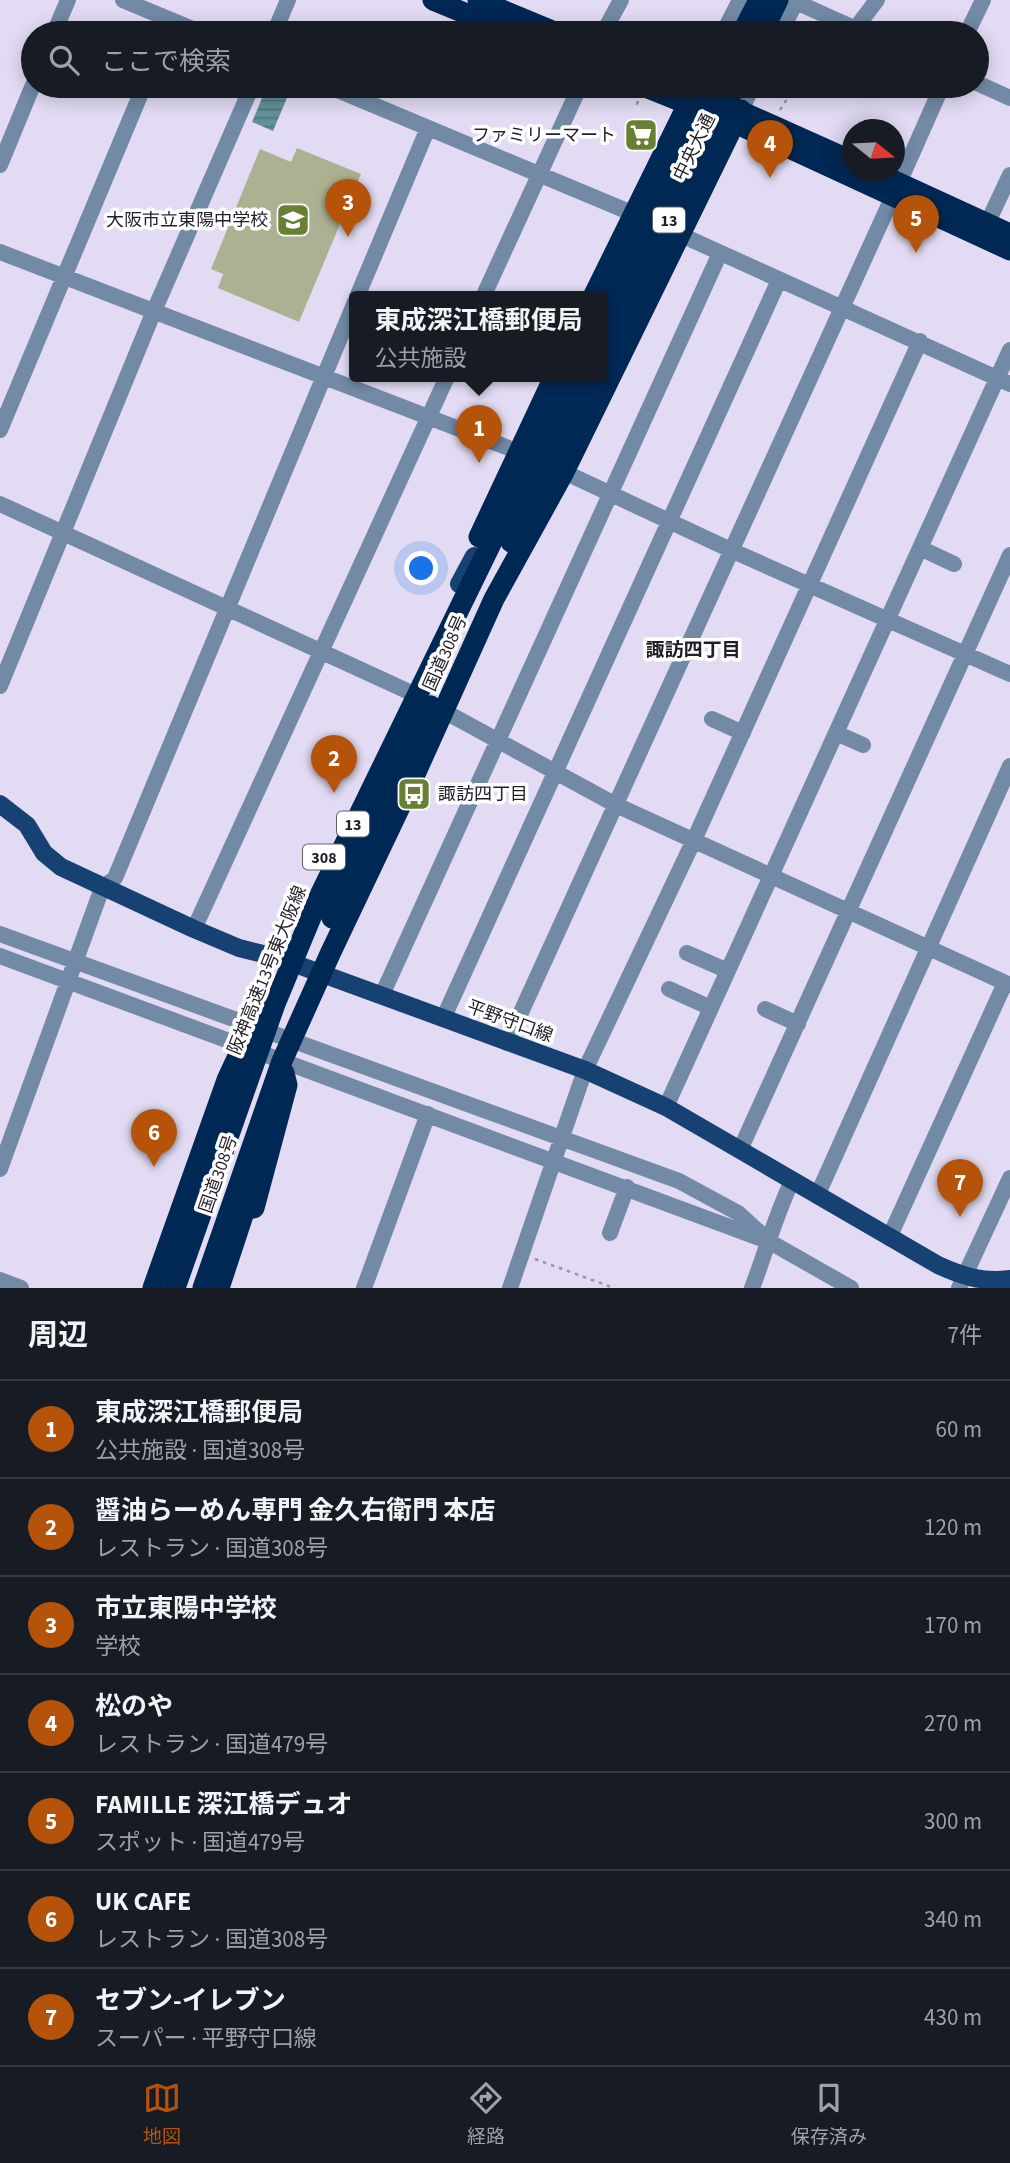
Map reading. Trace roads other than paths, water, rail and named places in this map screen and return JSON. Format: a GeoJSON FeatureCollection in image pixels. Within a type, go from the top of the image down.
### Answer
{"type":"FeatureCollection","features":[{"type":"Feature","properties":{"kind":"highway"},"geometry":{"type":"LineString","coordinates":[[433,0],[484,21]]}},
{"type":"Feature","properties":{"kind":"highway"},"geometry":{"type":"LineString","coordinates":[[478,0],[528,21]]}},
{"type":"Feature","properties":{"kind":"highway"},"geometry":{"type":"LineString","coordinates":[[748,21],[759,0]]}},
{"type":"Feature","properties":{"kind":"highway"},"geometry":{"type":"LineString","coordinates":[[772,21],[790,1]]}},
{"type":"Feature","properties":{"kind":"highway"},"geometry":{"type":"LineString","coordinates":[[596,291],[690,98]]}},
{"type":"Feature","properties":{"kind":"highway"},"geometry":{"type":"LineString","coordinates":[[708,98],[738,116],[896,190],[1010,250]]}},
{"type":"Feature","properties":{"kind":"highway","name":"13"},"geometry":{"type":"LineString","coordinates":[[608,304],[710,98]]}},
{"type":"Feature","properties":{"kind":"highway","name":"13"},"geometry":{"type":"LineString","coordinates":[[608,344],[729,98]]}},
{"type":"Feature","properties":{"kind":"highway"},"geometry":{"type":"LineString","coordinates":[[738,116],[842,157]]}},
{"type":"Feature","properties":{"kind":"highway","name":"国道308号"},"geometry":{"type":"LineString","coordinates":[[608,380],[738,116]]}},
{"type":"Feature","properties":{"kind":"highway"},"geometry":{"type":"LineString","coordinates":[[887,182],[896,190],[1010,234]]}},
{"type":"Feature","properties":{"kind":"highway","name":"国道308号"},"geometry":{"type":"LineString","coordinates":[[169,1288],[279,958],[359,779],[459,584],[552,382]]}},
{"type":"Feature","properties":{"kind":"highway","name":"阪神高速13号東大阪線"},"geometry":{"type":"LineString","coordinates":[[175,1288],[275,1004],[327,881],[570,382]]}},
{"type":"Feature","properties":{"kind":"highway","name":"13"},"geometry":{"type":"LineString","coordinates":[[194,1288],[291,1016],[339,901],[590,382]]}},
{"type":"Feature","properties":{"kind":"highway","name":"国道308号"},"geometry":{"type":"LineString","coordinates":[[202,1288],[286,1051],[494,599],[564,472],[607,382]]}},
{"type":"Feature","properties":{"kind":"highway"},"geometry":{"type":"LineString","coordinates":[[153,1288],[235,1059],[343,831],[393,742]]}},
{"type":"Feature","properties":{"kind":"highway"},"geometry":{"type":"LineString","coordinates":[[219,1288],[242,1220],[309,986],[339,901]]}},
{"type":"Feature","properties":{"kind":"highway"},"geometry":{"type":"LineString","coordinates":[[140,1288],[184,1158],[199,1130],[223,1061],[248,1049]]}},
{"type":"Feature","properties":{"kind":"highway"},"geometry":{"type":"LineString","coordinates":[[228,1288],[259,1193],[287,1085],[286,1051]]}},
{"type":"Feature","properties":{"kind":"main road"},"geometry":{"type":"LineString","coordinates":[[740,21],[751,0]]}},
{"type":"Feature","properties":{"kind":"main road"},"geometry":{"type":"LineString","coordinates":[[779,21],[790,1]]}},
{"type":"Feature","properties":{"kind":"main road","name":"中央大通"},"geometry":{"type":"LineString","coordinates":[[606,291],[690,98]]}},
{"type":"Feature","properties":{"kind":"main road","name":"中央大通"},"geometry":{"type":"LineString","coordinates":[[608,367],[740,98]]}},
{"type":"Feature","properties":{"kind":"main road"},"geometry":{"type":"LineString","coordinates":[[459,584],[561,382]]}},
{"type":"Feature","properties":{"kind":"main road","name":"中央大通"},"geometry":{"type":"LineString","coordinates":[[494,599],[600,382]]}},
{"type":"Feature","properties":{"kind":"main road","name":"平野守口線"},"geometry":{"type":"LineString","coordinates":[[0,804],[27,825],[51,861],[102,888],[239,948],[279,958],[585,1070],[666,1107],[962,1282],[1010,1279]]}},
{"type":"Feature","properties":{"kind":"street"},"geometry":{"type":"LineString","coordinates":[[59,21],[68,0]]}},
{"type":"Feature","properties":{"kind":"street"},"geometry":{"type":"LineString","coordinates":[[123,0],[159,21]]}},
{"type":"Feature","properties":{"kind":"street"},"geometry":{"type":"LineString","coordinates":[[279,21],[288,0]]}},
{"type":"Feature","properties":{"kind":"street"},"geometry":{"type":"LineString","coordinates":[[610,21],[621,0]]}},
{"type":"Feature","properties":{"kind":"street"},"geometry":{"type":"LineString","coordinates":[[729,21],[740,0]]}},
{"type":"Feature","properties":{"kind":"street"},"geometry":{"type":"LineString","coordinates":[[865,21],[877,0]]}},
{"type":"Feature","properties":{"kind":"street"},"geometry":{"type":"LineString","coordinates":[[973,21],[983,0]]}},
{"type":"Feature","properties":{"kind":"street"},"geometry":{"type":"LineString","coordinates":[[784,21],[790,1],[837,21]]}},
{"type":"Feature","properties":{"kind":"street"},"geometry":{"type":"LineString","coordinates":[[989,88],[1010,98]]}},
{"type":"Feature","properties":{"kind":"street"},"geometry":{"type":"LineString","coordinates":[[0,165],[28,98]]}},
{"type":"Feature","properties":{"kind":"street"},"geometry":{"type":"LineString","coordinates":[[0,430],[139,98]]}},
{"type":"Feature","properties":{"kind":"street"},"geometry":{"type":"LineString","coordinates":[[0,687],[154,311],[248,98]]}},
{"type":"Feature","properties":{"kind":"street"},"geometry":{"type":"LineString","coordinates":[[357,98],[634,214]]}},
{"type":"Feature","properties":{"kind":"street"},"geometry":{"type":"LineString","coordinates":[[486,291],[574,98]]}},
{"type":"Feature","properties":{"kind":"street"},"geometry":{"type":"LineString","coordinates":[[738,116],[747,98]]}},
{"type":"Feature","properties":{"kind":"street"},"geometry":{"type":"LineString","coordinates":[[507,1043],[937,98]]}},
{"type":"Feature","properties":{"kind":"street"},"geometry":{"type":"LineString","coordinates":[[360,291],[428,128]]}},
{"type":"Feature","properties":{"kind":"street"},"geometry":{"type":"LineString","coordinates":[[987,224],[1010,175]]}},
{"type":"Feature","properties":{"kind":"street"},"geometry":{"type":"LineString","coordinates":[[678,234],[843,306],[1004,381]]}},
{"type":"Feature","properties":{"kind":"street"},"geometry":{"type":"LineString","coordinates":[[0,252],[519,452]]}},
{"type":"Feature","properties":{"kind":"street"},"geometry":{"type":"LineString","coordinates":[[382,995],[720,253]]}},
{"type":"Feature","properties":{"kind":"street"},"geometry":{"type":"LineString","coordinates":[[443,1019],[779,280]]}},
{"type":"Feature","properties":{"kind":"street"},"geometry":{"type":"LineString","coordinates":[[0,1169],[66,981],[102,888],[114,878],[230,609],[349,316]]}},
{"type":"Feature","properties":{"kind":"street"},"geometry":{"type":"LineString","coordinates":[[510,1288],[585,1070],[694,840],[920,341]]}},
{"type":"Feature","properties":{"kind":"street"},"geometry":{"type":"LineString","coordinates":[[666,1107],[920,548],[1004,381],[1010,350]]}},
{"type":"Feature","properties":{"kind":"street"},"geometry":{"type":"LineString","coordinates":[[194,929],[445,382]]}},
{"type":"Feature","properties":{"kind":"street"},"geometry":{"type":"LineString","coordinates":[[564,472],[733,551],[1010,674]]}},
{"type":"Feature","properties":{"kind":"street"},"geometry":{"type":"LineString","coordinates":[[0,504],[405,690],[443,714],[616,805],[1007,984],[889,1238]]}},
{"type":"Feature","properties":{"kind":"street"},"geometry":{"type":"LineString","coordinates":[[920,548],[954,564]]}},
{"type":"Feature","properties":{"kind":"street"},"geometry":{"type":"LineString","coordinates":[[740,1150],[1010,555]]}},
{"type":"Feature","properties":{"kind":"street"},"geometry":{"type":"LineString","coordinates":[[712,719],[743,733]]}},
{"type":"Feature","properties":{"kind":"street"},"geometry":{"type":"LineString","coordinates":[[836,733],[863,745]]}},
{"type":"Feature","properties":{"kind":"street"},"geometry":{"type":"LineString","coordinates":[[817,1196],[1010,766]]}},
{"type":"Feature","properties":{"kind":"street"},"geometry":{"type":"LineString","coordinates":[[0,934],[256,1029],[286,1051],[428,1114],[770,1242],[850,1288]]}},
{"type":"Feature","properties":{"kind":"street"},"geometry":{"type":"LineString","coordinates":[[687,953],[728,971]]}},
{"type":"Feature","properties":{"kind":"street"},"geometry":{"type":"LineString","coordinates":[[0,956],[248,1049],[286,1051],[561,1139],[679,1181],[738,1213],[770,1242]]}},
{"type":"Feature","properties":{"kind":"street"},"geometry":{"type":"LineString","coordinates":[[669,989],[711,1008]]}},
{"type":"Feature","properties":{"kind":"street"},"geometry":{"type":"LineString","coordinates":[[765,1009],[798,1024]]}},
{"type":"Feature","properties":{"kind":"street"},"geometry":{"type":"LineString","coordinates":[[364,1288],[428,1114]]}},
{"type":"Feature","properties":{"kind":"street"},"geometry":{"type":"LineString","coordinates":[[962,1282],[1010,1178]]}},
{"type":"Feature","properties":{"kind":"street"},"geometry":{"type":"LineString","coordinates":[[752,1288],[770,1242],[774,1218],[792,1181]]}},
{"type":"Feature","properties":{"kind":"street"},"geometry":{"type":"LineString","coordinates":[[610,1233],[627,1187]]}},
{"type":"Feature","properties":{"kind":"street"},"geometry":{"type":"LineString","coordinates":[[0,1280],[21,1288]]}},
{"type":"Feature","properties":{"kind":"place","name":"ファミリーマート"},"geometry":{"type":"Point","coordinates":[641,135]}},
{"type":"Feature","properties":{"kind":"place","name":"松のや"},"geometry":{"type":"Point","coordinates":[770,178]}},
{"type":"Feature","properties":{"kind":"place","name":"大阪市立東陽中学校"},"geometry":{"type":"Point","coordinates":[293,220]}},
{"type":"Feature","properties":{"kind":"place","name":"市立東陽中学校"},"geometry":{"type":"Point","coordinates":[348,237]}},
{"type":"Feature","properties":{"kind":"place","name":"FAMILLE 深江橋デュオ"},"geometry":{"type":"Point","coordinates":[916,253]}},
{"type":"Feature","properties":{"kind":"place","name":"東成深江橋郵便局"},"geometry":{"type":"Point","coordinates":[479,463]}},
{"type":"Feature","properties":{"kind":"place","name":"醤油らーめん専門 金久右衛門 本店"},"geometry":{"type":"Point","coordinates":[334,793]}},
{"type":"Feature","properties":{"kind":"place","name":"諏訪四丁目"},"geometry":{"type":"Point","coordinates":[414,794]}},
{"type":"Feature","properties":{"kind":"place","name":"UK CAFE"},"geometry":{"type":"Point","coordinates":[154,1167]}},
{"type":"Feature","properties":{"kind":"place","name":"セブン-イレブン"},"geometry":{"type":"Point","coordinates":[960,1217]}},
{"type":"Feature","properties":{"kind":"district","name":"諏訪四丁目"},"geometry":{"type":"Point","coordinates":[693,649]}}]}
